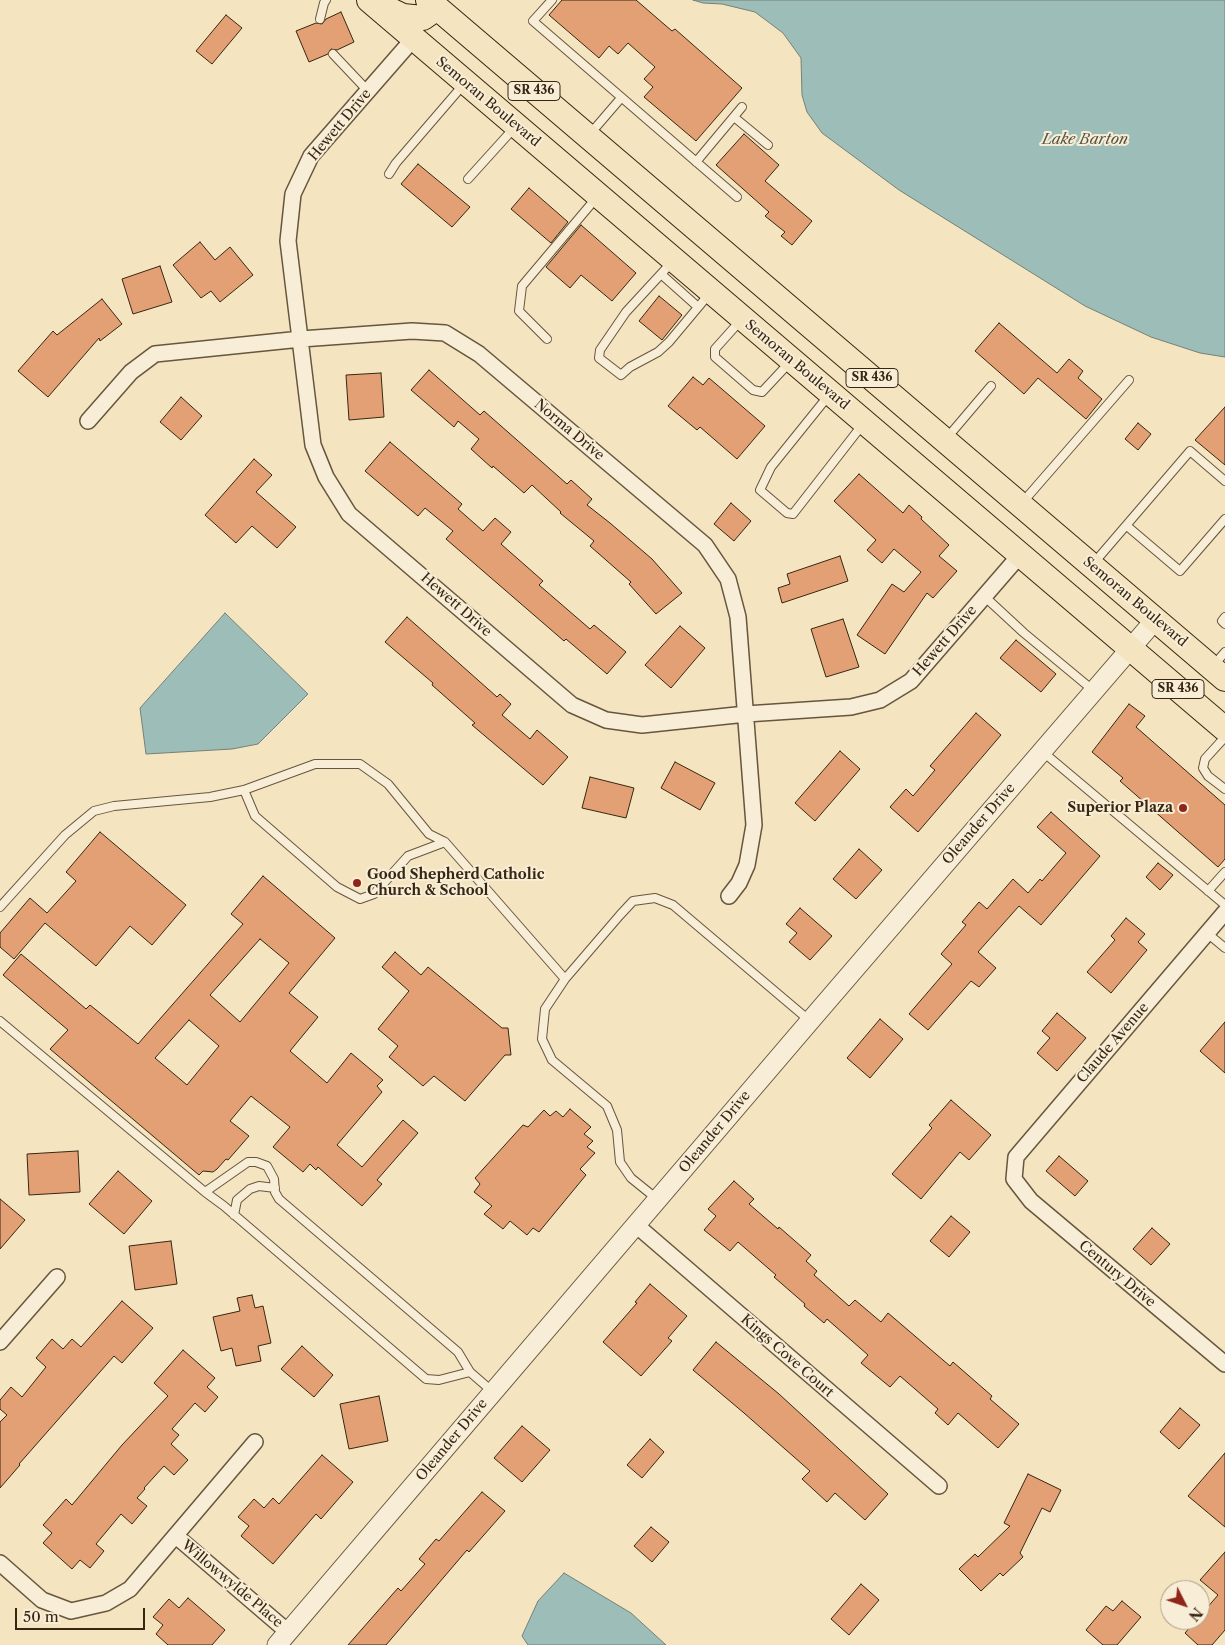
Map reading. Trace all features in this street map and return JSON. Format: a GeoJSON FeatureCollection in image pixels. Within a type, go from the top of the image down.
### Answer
{"type":"FeatureCollection","features":[{"type":"Feature","properties":{"kind":"main road"},"geometry":{"type":"LineString","coordinates":[[370,1],[404,16],[423,18],[437,6]]}},
{"type":"Feature","properties":{"kind":"main road","name":"Semoran Boulevard"},"geometry":{"type":"LineString","coordinates":[[370,1],[598,196],[667,267],[705,299],[742,318],[1225,729]]}},
{"type":"Feature","properties":{"kind":"main road","name":"Semoran Boulevard"},"geometry":{"type":"LineString","coordinates":[[437,6],[480,45],[1155,620],[1221,666]]}},
{"type":"Feature","properties":{"kind":"main road"},"geometry":{"type":"LineString","coordinates":[[414,38],[432,29],[449,30],[480,45]]}},
{"type":"Feature","properties":{"kind":"street","name":"Hewett Drive"},"geometry":{"type":"LineString","coordinates":[[414,38],[312,156],[294,194],[288,241],[313,445],[326,477],[349,514],[572,705],[606,720],[642,725],[746,714],[851,707],[880,700],[911,681],[1020,555]]}},
{"type":"Feature","properties":{"kind":"street","name":"Norma Drive"},"geometry":{"type":"LineString","coordinates":[[88,421],[131,372],[155,354],[301,339],[412,331],[445,333],[479,354],[705,545],[728,579],[738,617],[754,825],[747,865],[739,884],[729,896]]}},
{"type":"Feature","properties":{"kind":"street","name":"Oleander Drive"},"geometry":{"type":"LineString","coordinates":[[283,1639],[1155,620]]}},
{"type":"Feature","properties":{"kind":"street","name":"Claude Avenue"},"geometry":{"type":"LineString","coordinates":[[1014,1179],[1016,1157],[1225,912]]}},
{"type":"Feature","properties":{"kind":"street","name":"Century Drive"},"geometry":{"type":"LineString","coordinates":[[1014,1179],[1030,1201],[1225,1364]]}},
{"type":"Feature","properties":{"kind":"street","name":"Kings Cove Court"},"geometry":{"type":"LineString","coordinates":[[636,1225],[939,1486]]}},
{"type":"Feature","properties":{"kind":"street"},"geometry":{"type":"LineString","coordinates":[[0,1342],[57,1277]]}},
{"type":"Feature","properties":{"kind":"street"},"geometry":{"type":"LineString","coordinates":[[0,1563],[42,1600],[71,1611],[106,1604],[130,1589],[255,1442]]}},
{"type":"Feature","properties":{"kind":"street","name":"Willowwylde Place"},"geometry":{"type":"LineString","coordinates":[[176,1536],[283,1639]]}},
{"type":"Feature","properties":{"kind":"lane"},"geometry":{"type":"LineString","coordinates":[[320,19],[326,0]]}},
{"type":"Feature","properties":{"kind":"lane"},"geometry":{"type":"LineString","coordinates":[[552,0],[533,22],[737,198]]}},
{"type":"Feature","properties":{"kind":"lane"},"geometry":{"type":"LineString","coordinates":[[333,54],[368,91]]}},
{"type":"Feature","properties":{"kind":"lane"},"geometry":{"type":"LineString","coordinates":[[389,174],[396,163],[465,82]]}},
{"type":"Feature","properties":{"kind":"lane"},"geometry":{"type":"LineString","coordinates":[[588,137],[621,98]]}},
{"type":"Feature","properties":{"kind":"lane"},"geometry":{"type":"LineString","coordinates":[[696,162],[742,107]]}},
{"type":"Feature","properties":{"kind":"lane"},"geometry":{"type":"LineString","coordinates":[[734,117],[768,145]]}},
{"type":"Feature","properties":{"kind":"lane"},"geometry":{"type":"LineString","coordinates":[[468,180],[516,126]]}},
{"type":"Feature","properties":{"kind":"lane"},"geometry":{"type":"LineString","coordinates":[[547,339],[518,311],[522,286],[598,196]]}},
{"type":"Feature","properties":{"kind":"lane"},"geometry":{"type":"LineString","coordinates":[[667,267],[626,312],[600,350],[599,358],[621,375],[658,352],[669,342],[705,299]]}},
{"type":"Feature","properties":{"kind":"lane"},"geometry":{"type":"LineString","coordinates":[[742,318],[715,349],[715,357],[753,390],[762,392],[791,360]]}},
{"type":"Feature","properties":{"kind":"lane"},"geometry":{"type":"LineString","coordinates":[[1020,505],[1129,380]]}},
{"type":"Feature","properties":{"kind":"lane"},"geometry":{"type":"LineString","coordinates":[[945,441],[991,386]]}},
{"type":"Feature","properties":{"kind":"lane"},"geometry":{"type":"LineString","coordinates":[[831,394],[771,467],[760,490],[787,513],[793,514],[864,422]]}},
{"type":"Feature","properties":{"kind":"lane"},"geometry":{"type":"LineString","coordinates":[[1092,566],[1190,451],[1225,481]]}},
{"type":"Feature","properties":{"kind":"lane"},"geometry":{"type":"LineString","coordinates":[[1127,526],[1180,571],[1225,519]]}},
{"type":"Feature","properties":{"kind":"lane"},"geometry":{"type":"LineString","coordinates":[[984,596],[1024,633],[1094,691]]}},
{"type":"Feature","properties":{"kind":"lane"},"geometry":{"type":"LineString","coordinates":[[1225,617],[1222,621],[1225,624]]}},
{"type":"Feature","properties":{"kind":"lane"},"geometry":{"type":"LineString","coordinates":[[1225,737],[1205,758],[1203,768],[1208,776],[1225,790]]}},
{"type":"Feature","properties":{"kind":"lane"},"geometry":{"type":"LineString","coordinates":[[1042,751],[1225,905]]}},
{"type":"Feature","properties":{"kind":"lane"},"geometry":{"type":"LineString","coordinates":[[0,907],[65,835],[94,811],[114,806],[210,797],[244,790],[315,764],[360,764],[388,784],[429,834],[445,842],[565,979]]}},
{"type":"Feature","properties":{"kind":"lane"},"geometry":{"type":"LineString","coordinates":[[244,790],[255,816],[337,887],[360,899],[374,894],[408,856],[445,842]]}},
{"type":"Feature","properties":{"kind":"lane"},"geometry":{"type":"LineString","coordinates":[[1208,891],[1225,872]]}},
{"type":"Feature","properties":{"kind":"lane"},"geometry":{"type":"LineString","coordinates":[[658,1200],[631,1178],[620,1162],[617,1130],[607,1106],[552,1060],[542,1039],[545,1009],[565,979],[634,901],[655,898],[673,905],[810,1021]]}},
{"type":"Feature","properties":{"kind":"lane"},"geometry":{"type":"LineString","coordinates":[[1207,933],[1225,948]]}},
{"type":"Feature","properties":{"kind":"lane"},"geometry":{"type":"LineString","coordinates":[[0,1021],[234,1215],[426,1379],[439,1380],[470,1372]]}},
{"type":"Feature","properties":{"kind":"lane"},"geometry":{"type":"LineString","coordinates":[[204,1192],[248,1162],[256,1162],[267,1166],[274,1179],[279,1199],[458,1352],[470,1372],[493,1392]]}},
{"type":"Feature","properties":{"kind":"lane"},"geometry":{"type":"LineString","coordinates":[[234,1215],[237,1200],[250,1189],[259,1186],[275,1188]]}},
{"type":"Feature","properties":{"kind":"water","name":"Lake Barton"},"geometry":{"type":"Polygon","coordinates":[[[693,0],[1225,0],[1225,357],[1200,353],[1151,337],[1085,306],[899,190],[822,133],[807,112],[802,95],[801,58],[783,33],[755,12],[722,4],[703,3],[693,0]]]}},
{"type":"Feature","properties":{"kind":"water"},"geometry":{"type":"Polygon","coordinates":[[[225,613],[308,694],[258,744],[232,749],[146,754],[140,708],[225,613]]]}},
{"type":"Feature","properties":{"kind":"water"},"geometry":{"type":"Polygon","coordinates":[[[564,1573],[631,1613],[666,1645],[528,1645],[522,1636],[538,1601],[564,1573]]]}},
{"type":"Feature","properties":{"kind":"building"},"geometry":{"type":"Polygon","coordinates":[[[562,0],[636,0],[672,31],[675,29],[742,88],[696,141],[644,97],[653,87],[644,79],[655,67],[628,43],[618,54],[609,46],[599,58],[549,15],[562,0]]]}},
{"type":"Feature","properties":{"kind":"building"},"geometry":{"type":"Polygon","coordinates":[[[341,12],[354,42],[337,50],[331,49],[328,54],[309,62],[296,31],[316,23],[322,24],[326,19],[341,12]]]}},
{"type":"Feature","properties":{"kind":"building"},"geometry":{"type":"Polygon","coordinates":[[[226,15],[242,28],[212,64],[196,51],[226,15]]]}},
{"type":"Feature","properties":{"kind":"building"},"geometry":{"type":"Polygon","coordinates":[[[744,134],[779,165],[765,181],[812,221],[792,245],[781,236],[785,232],[765,216],[769,212],[716,165],[744,134]]]}},
{"type":"Feature","properties":{"kind":"building"},"geometry":{"type":"Polygon","coordinates":[[[418,164],[470,207],[452,227],[401,184],[418,164]]]}},
{"type":"Feature","properties":{"kind":"building"},"geometry":{"type":"Polygon","coordinates":[[[529,188],[568,222],[551,243],[511,209],[529,188]]]}},
{"type":"Feature","properties":{"kind":"building"},"geometry":{"type":"Polygon","coordinates":[[[581,225],[636,273],[612,301],[581,275],[570,288],[546,267],[581,225]]]}},
{"type":"Feature","properties":{"kind":"building"},"geometry":{"type":"Polygon","coordinates":[[[200,242],[215,260],[230,247],[253,275],[220,302],[211,291],[201,298],[173,265],[200,242]]]}},
{"type":"Feature","properties":{"kind":"building"},"geometry":{"type":"Polygon","coordinates":[[[160,266],[172,302],[133,314],[122,279],[160,266]]]}},
{"type":"Feature","properties":{"kind":"building"},"geometry":{"type":"Polygon","coordinates":[[[659,296],[682,315],[662,340],[639,321],[659,296]]]}},
{"type":"Feature","properties":{"kind":"building"},"geometry":{"type":"Polygon","coordinates":[[[102,299],[122,324],[100,341],[99,338],[48,397],[18,371],[53,331],[57,335],[102,299]]]}},
{"type":"Feature","properties":{"kind":"building"},"geometry":{"type":"Polygon","coordinates":[[[999,323],[1057,373],[1069,359],[1083,371],[1078,378],[1102,399],[1086,419],[1038,378],[1024,394],[975,351],[999,323]]]}},
{"type":"Feature","properties":{"kind":"building"},"geometry":{"type":"Polygon","coordinates":[[[429,370],[480,415],[484,411],[567,484],[571,480],[592,499],[587,505],[652,559],[682,593],[656,614],[629,584],[631,582],[590,546],[594,541],[560,513],[532,485],[524,493],[493,466],[492,468],[471,449],[479,439],[458,421],[454,427],[411,390],[429,370]]]}},
{"type":"Feature","properties":{"kind":"building"},"geometry":{"type":"Polygon","coordinates":[[[381,373],[384,417],[349,420],[346,375],[381,373]]]}},
{"type":"Feature","properties":{"kind":"building"},"geometry":{"type":"Polygon","coordinates":[[[693,377],[703,385],[709,378],[765,426],[737,459],[700,427],[697,430],[668,406],[693,377]]]}},
{"type":"Feature","properties":{"kind":"building"},"geometry":{"type":"Polygon","coordinates":[[[181,397],[202,416],[181,440],[160,422],[181,397]]]}},
{"type":"Feature","properties":{"kind":"building"},"geometry":{"type":"Polygon","coordinates":[[[1225,407],[1225,465],[1195,440],[1225,407]]]}},
{"type":"Feature","properties":{"kind":"building"},"geometry":{"type":"Polygon","coordinates":[[[1138,423],[1151,434],[1138,450],[1125,439],[1138,423]]]}},
{"type":"Feature","properties":{"kind":"building"},"geometry":{"type":"Polygon","coordinates":[[[390,442],[462,504],[458,509],[483,531],[495,518],[511,532],[501,544],[543,581],[539,585],[590,629],[594,625],[626,652],[607,674],[566,639],[564,641],[446,539],[453,531],[425,508],[418,516],[365,471],[390,442]]]}},
{"type":"Feature","properties":{"kind":"building"},"geometry":{"type":"Polygon","coordinates":[[[254,459],[272,475],[256,492],[296,527],[277,548],[252,526],[236,543],[205,515],[254,459]]]}},
{"type":"Feature","properties":{"kind":"building"},"geometry":{"type":"Polygon","coordinates":[[[859,474],[903,513],[909,505],[922,517],[921,519],[949,545],[939,556],[957,571],[933,598],[927,593],[885,654],[857,635],[892,584],[904,592],[921,572],[894,549],[882,563],[867,550],[876,540],[834,501],[859,474]]]}},
{"type":"Feature","properties":{"kind":"building"},"geometry":{"type":"Polygon","coordinates":[[[731,503],[751,521],[734,541],[714,524],[731,503]]]}},
{"type":"Feature","properties":{"kind":"building"},"geometry":{"type":"Polygon","coordinates":[[[840,556],[848,581],[782,603],[778,588],[790,584],[787,574],[840,556]]]}},
{"type":"Feature","properties":{"kind":"building"},"geometry":{"type":"Polygon","coordinates":[[[407,617],[497,697],[500,694],[511,704],[502,715],[530,739],[537,730],[568,757],[543,785],[472,725],[475,723],[432,685],[433,683],[385,642],[407,617]]]}},
{"type":"Feature","properties":{"kind":"building"},"geometry":{"type":"Polygon","coordinates":[[[843,619],[859,667],[826,677],[811,629],[843,619]]]}},
{"type":"Feature","properties":{"kind":"building"},"geometry":{"type":"Polygon","coordinates":[[[680,626],[705,648],[671,688],[645,665],[680,626]]]}},
{"type":"Feature","properties":{"kind":"building"},"geometry":{"type":"Polygon","coordinates":[[[1016,640],[1056,674],[1041,692],[1000,658],[1016,640]]]}},
{"type":"Feature","properties":{"kind":"building"},"geometry":{"type":"Polygon","coordinates":[[[1129,704],[1145,716],[1136,727],[1225,805],[1225,859],[1218,867],[1120,781],[1123,778],[1092,752],[1129,704]]]}},
{"type":"Feature","properties":{"kind":"building"},"geometry":{"type":"Polygon","coordinates":[[[976,713],[1001,735],[918,832],[890,807],[906,789],[913,796],[935,770],[930,766],[976,713]]]}},
{"type":"Feature","properties":{"kind":"building"},"geometry":{"type":"Polygon","coordinates":[[[840,751],[860,769],[815,821],[795,803],[840,751]]]}},
{"type":"Feature","properties":{"kind":"building"},"geometry":{"type":"Polygon","coordinates":[[[675,762],[715,783],[700,810],[661,788],[675,762]]]}},
{"type":"Feature","properties":{"kind":"building"},"geometry":{"type":"Polygon","coordinates":[[[590,777],[634,788],[626,818],[582,808],[590,777]]]}},
{"type":"Feature","properties":{"kind":"building"},"geometry":{"type":"Polygon","coordinates":[[[1051,812],[1100,856],[1041,925],[1019,906],[978,952],[996,968],[979,987],[971,981],[928,1030],[909,1014],[952,964],[941,954],[966,925],[962,922],[979,902],[987,909],[1013,879],[1028,893],[1040,879],[1042,881],[1066,853],[1037,827],[1051,812]]]}},
{"type":"Feature","properties":{"kind":"building"},"geometry":{"type":"Polygon","coordinates":[[[100,832],[186,905],[152,945],[130,926],[96,966],[45,923],[14,959],[0,947],[0,933],[30,898],[47,913],[76,881],[66,872],[100,832]]]}},
{"type":"Feature","properties":{"kind":"building"},"geometry":{"type":"Polygon","coordinates":[[[859,849],[882,870],[856,899],[833,879],[859,849]]]}},
{"type":"Feature","properties":{"kind":"building"},"geometry":{"type":"Polygon","coordinates":[[[1158,863],[1173,875],[1160,890],[1146,877],[1158,863]]]}},
{"type":"Feature","properties":{"kind":"building"},"geometry":{"type":"Polygon","coordinates":[[[263,876],[335,938],[289,993],[318,1017],[290,1051],[327,1083],[351,1053],[383,1080],[377,1086],[382,1092],[337,1145],[362,1167],[403,1120],[418,1133],[377,1180],[382,1184],[362,1206],[318,1167],[316,1170],[310,1164],[303,1172],[273,1147],[290,1127],[251,1096],[230,1121],[249,1136],[228,1160],[226,1159],[217,1169],[213,1172],[203,1171],[199,1175],[50,1049],[68,1030],[3,975],[21,954],[86,1009],[90,1005],[138,1044],[243,924],[231,914],[263,876]],[[260,939],[210,995],[240,1022],[289,963],[260,939]],[[189,1020],[155,1058],[187,1085],[219,1046],[189,1020]]]}},
{"type":"Feature","properties":{"kind":"building"},"geometry":{"type":"Polygon","coordinates":[[[800,908],[832,936],[810,960],[789,942],[797,933],[786,924],[800,908]]]}},
{"type":"Feature","properties":{"kind":"building"},"geometry":{"type":"Polygon","coordinates":[[[1126,918],[1145,934],[1138,942],[1147,950],[1111,993],[1087,972],[1115,940],[1111,936],[1126,918]]]}},
{"type":"Feature","properties":{"kind":"building"},"geometry":{"type":"Polygon","coordinates":[[[395,952],[421,975],[428,967],[502,1028],[508,1028],[511,1055],[505,1055],[465,1101],[434,1076],[423,1086],[389,1057],[398,1046],[378,1029],[409,991],[382,967],[395,952]]]}},
{"type":"Feature","properties":{"kind":"building"},"geometry":{"type":"Polygon","coordinates":[[[1057,1013],[1086,1038],[1057,1071],[1037,1053],[1050,1038],[1042,1031],[1057,1013]]]}},
{"type":"Feature","properties":{"kind":"building"},"geometry":{"type":"Polygon","coordinates":[[[880,1019],[903,1039],[870,1078],[847,1058],[880,1019]]]}},
{"type":"Feature","properties":{"kind":"building"},"geometry":{"type":"Polygon","coordinates":[[[1225,1022],[1225,1073],[1200,1051],[1225,1022]]]}},
{"type":"Feature","properties":{"kind":"building"},"geometry":{"type":"Polygon","coordinates":[[[951,1100],[991,1135],[969,1160],[960,1152],[921,1199],[892,1174],[932,1128],[929,1125],[951,1100]]]}},
{"type":"Feature","properties":{"kind":"building"},"geometry":{"type":"Polygon","coordinates":[[[570,1109],[591,1127],[584,1134],[593,1141],[587,1147],[595,1153],[580,1169],[586,1175],[539,1232],[533,1228],[527,1235],[510,1221],[503,1229],[484,1214],[492,1206],[474,1192],[480,1184],[475,1178],[523,1125],[528,1127],[544,1110],[550,1116],[556,1111],[563,1117],[570,1109]]]}},
{"type":"Feature","properties":{"kind":"building"},"geometry":{"type":"Polygon","coordinates":[[[78,1151],[80,1192],[29,1195],[27,1154],[78,1151]]]}},
{"type":"Feature","properties":{"kind":"building"},"geometry":{"type":"Polygon","coordinates":[[[1059,1156],[1088,1181],[1075,1196],[1046,1171],[1059,1156]]]}},
{"type":"Feature","properties":{"kind":"building"},"geometry":{"type":"Polygon","coordinates":[[[118,1171],[152,1201],[124,1234],[89,1204],[118,1171]]]}},
{"type":"Feature","properties":{"kind":"building"},"geometry":{"type":"Polygon","coordinates":[[[734,1181],[754,1199],[749,1204],[811,1255],[806,1261],[817,1271],[814,1275],[849,1306],[855,1300],[881,1322],[888,1313],[950,1366],[953,1362],[992,1396],[990,1399],[1019,1424],[998,1448],[958,1413],[948,1425],[935,1413],[938,1409],[900,1376],[890,1387],[861,1363],[868,1355],[827,1319],[824,1323],[804,1306],[805,1304],[774,1277],[776,1275],[738,1242],[730,1251],[704,1230],[716,1216],[708,1209],[734,1181]]]}},
{"type":"Feature","properties":{"kind":"building"},"geometry":{"type":"Polygon","coordinates":[[[0,1199],[25,1220],[0,1249],[0,1199]]]}},
{"type":"Feature","properties":{"kind":"building"},"geometry":{"type":"Polygon","coordinates":[[[951,1216],[970,1232],[949,1257],[930,1241],[951,1216]]]}},
{"type":"Feature","properties":{"kind":"building"},"geometry":{"type":"Polygon","coordinates":[[[1152,1228],[1170,1244],[1151,1265],[1133,1249],[1152,1228]]]}},
{"type":"Feature","properties":{"kind":"building"},"geometry":{"type":"Polygon","coordinates":[[[171,1241],[177,1284],[135,1290],[129,1246],[171,1241]]]}},
{"type":"Feature","properties":{"kind":"building"},"geometry":{"type":"Polygon","coordinates":[[[650,1284],[687,1316],[668,1338],[672,1341],[641,1376],[603,1342],[637,1303],[635,1302],[650,1284]]]}},
{"type":"Feature","properties":{"kind":"building"},"geometry":{"type":"Polygon","coordinates":[[[252,1295],[255,1308],[263,1306],[271,1343],[258,1346],[261,1361],[236,1366],[232,1348],[221,1351],[213,1317],[240,1311],[237,1298],[252,1295]]]}},
{"type":"Feature","properties":{"kind":"building"},"geometry":{"type":"Polygon","coordinates":[[[122,1301],[153,1328],[122,1363],[114,1356],[0,1488],[0,1422],[7,1415],[0,1409],[0,1400],[11,1387],[22,1397],[46,1367],[36,1358],[52,1339],[63,1349],[72,1339],[81,1347],[122,1301]]]}},
{"type":"Feature","properties":{"kind":"building"},"geometry":{"type":"Polygon","coordinates":[[[716,1342],[779,1394],[888,1494],[865,1520],[835,1493],[827,1502],[802,1479],[810,1471],[693,1370],[716,1342]]]}},
{"type":"Feature","properties":{"kind":"building"},"geometry":{"type":"Polygon","coordinates":[[[302,1346],[333,1375],[314,1397],[281,1369],[302,1346]]]}},
{"type":"Feature","properties":{"kind":"building"},"geometry":{"type":"Polygon","coordinates":[[[183,1350],[215,1378],[207,1387],[218,1397],[205,1412],[195,1403],[172,1429],[179,1435],[171,1444],[188,1460],[174,1475],[164,1466],[137,1498],[147,1506],[132,1524],[121,1514],[96,1544],[104,1551],[90,1568],[80,1560],[72,1569],[43,1543],[52,1533],[43,1525],[66,1499],[72,1505],[122,1445],[168,1396],[154,1383],[183,1350]]]}},
{"type":"Feature","properties":{"kind":"building"},"geometry":{"type":"Polygon","coordinates":[[[379,1396],[388,1441],[349,1449],[340,1404],[379,1396]]]}},
{"type":"Feature","properties":{"kind":"building"},"geometry":{"type":"Polygon","coordinates":[[[1180,1408],[1200,1425],[1179,1449],[1160,1432],[1180,1408]]]}},
{"type":"Feature","properties":{"kind":"building"},"geometry":{"type":"Polygon","coordinates":[[[522,1426],[550,1450],[522,1482],[494,1458],[522,1426]]]}},
{"type":"Feature","properties":{"kind":"building"},"geometry":{"type":"Polygon","coordinates":[[[650,1439],[664,1452],[642,1478],[627,1465],[650,1439]]]}},
{"type":"Feature","properties":{"kind":"building"},"geometry":{"type":"Polygon","coordinates":[[[1225,1453],[1225,1527],[1188,1496],[1225,1453]]]}},
{"type":"Feature","properties":{"kind":"building"},"geometry":{"type":"Polygon","coordinates":[[[322,1455],[353,1482],[321,1519],[316,1514],[273,1564],[241,1536],[249,1526],[238,1517],[254,1499],[264,1508],[273,1498],[279,1504],[322,1455]]]}},
{"type":"Feature","properties":{"kind":"building"},"geometry":{"type":"Polygon","coordinates":[[[1028,1474],[1061,1490],[1050,1512],[1042,1508],[1020,1553],[1023,1557],[1003,1576],[1000,1573],[981,1591],[959,1569],[975,1554],[978,1557],[1010,1526],[1004,1523],[1028,1474]]]}},
{"type":"Feature","properties":{"kind":"building"},"geometry":{"type":"Polygon","coordinates":[[[482,1492],[505,1511],[469,1552],[467,1550],[386,1645],[348,1645],[398,1588],[401,1591],[425,1564],[419,1559],[436,1539],[439,1541],[482,1492]]]}},
{"type":"Feature","properties":{"kind":"building"},"geometry":{"type":"Polygon","coordinates":[[[651,1527],[669,1542],[652,1562],[634,1546],[651,1527]]]}},
{"type":"Feature","properties":{"kind":"building"},"geometry":{"type":"Polygon","coordinates":[[[1225,1552],[1225,1630],[1212,1645],[1198,1645],[1185,1633],[1188,1630],[1210,1630],[1210,1604],[1218,1595],[1210,1588],[1210,1580],[1200,1580],[1225,1552]]]}},
{"type":"Feature","properties":{"kind":"building"},"geometry":{"type":"Polygon","coordinates":[[[861,1584],[879,1600],[849,1635],[831,1619],[861,1584]]]}},
{"type":"Feature","properties":{"kind":"building"},"geometry":{"type":"Polygon","coordinates":[[[188,1598],[225,1630],[212,1645],[168,1645],[156,1634],[163,1625],[153,1617],[169,1599],[179,1608],[188,1598]]]}},
{"type":"Feature","properties":{"kind":"building"},"geometry":{"type":"Polygon","coordinates":[[[1122,1601],[1141,1617],[1117,1645],[1103,1645],[1086,1630],[1106,1606],[1113,1611],[1122,1601]]]}},
{"type":"Feature","properties":{"kind":"place","name":"Superior Plaza"},"geometry":{"type":"Point","coordinates":[1183,808]}},
{"type":"Feature","properties":{"kind":"place","name":"Good Shepherd Catholic Church & School"},"geometry":{"type":"Point","coordinates":[357,883]}}]}
